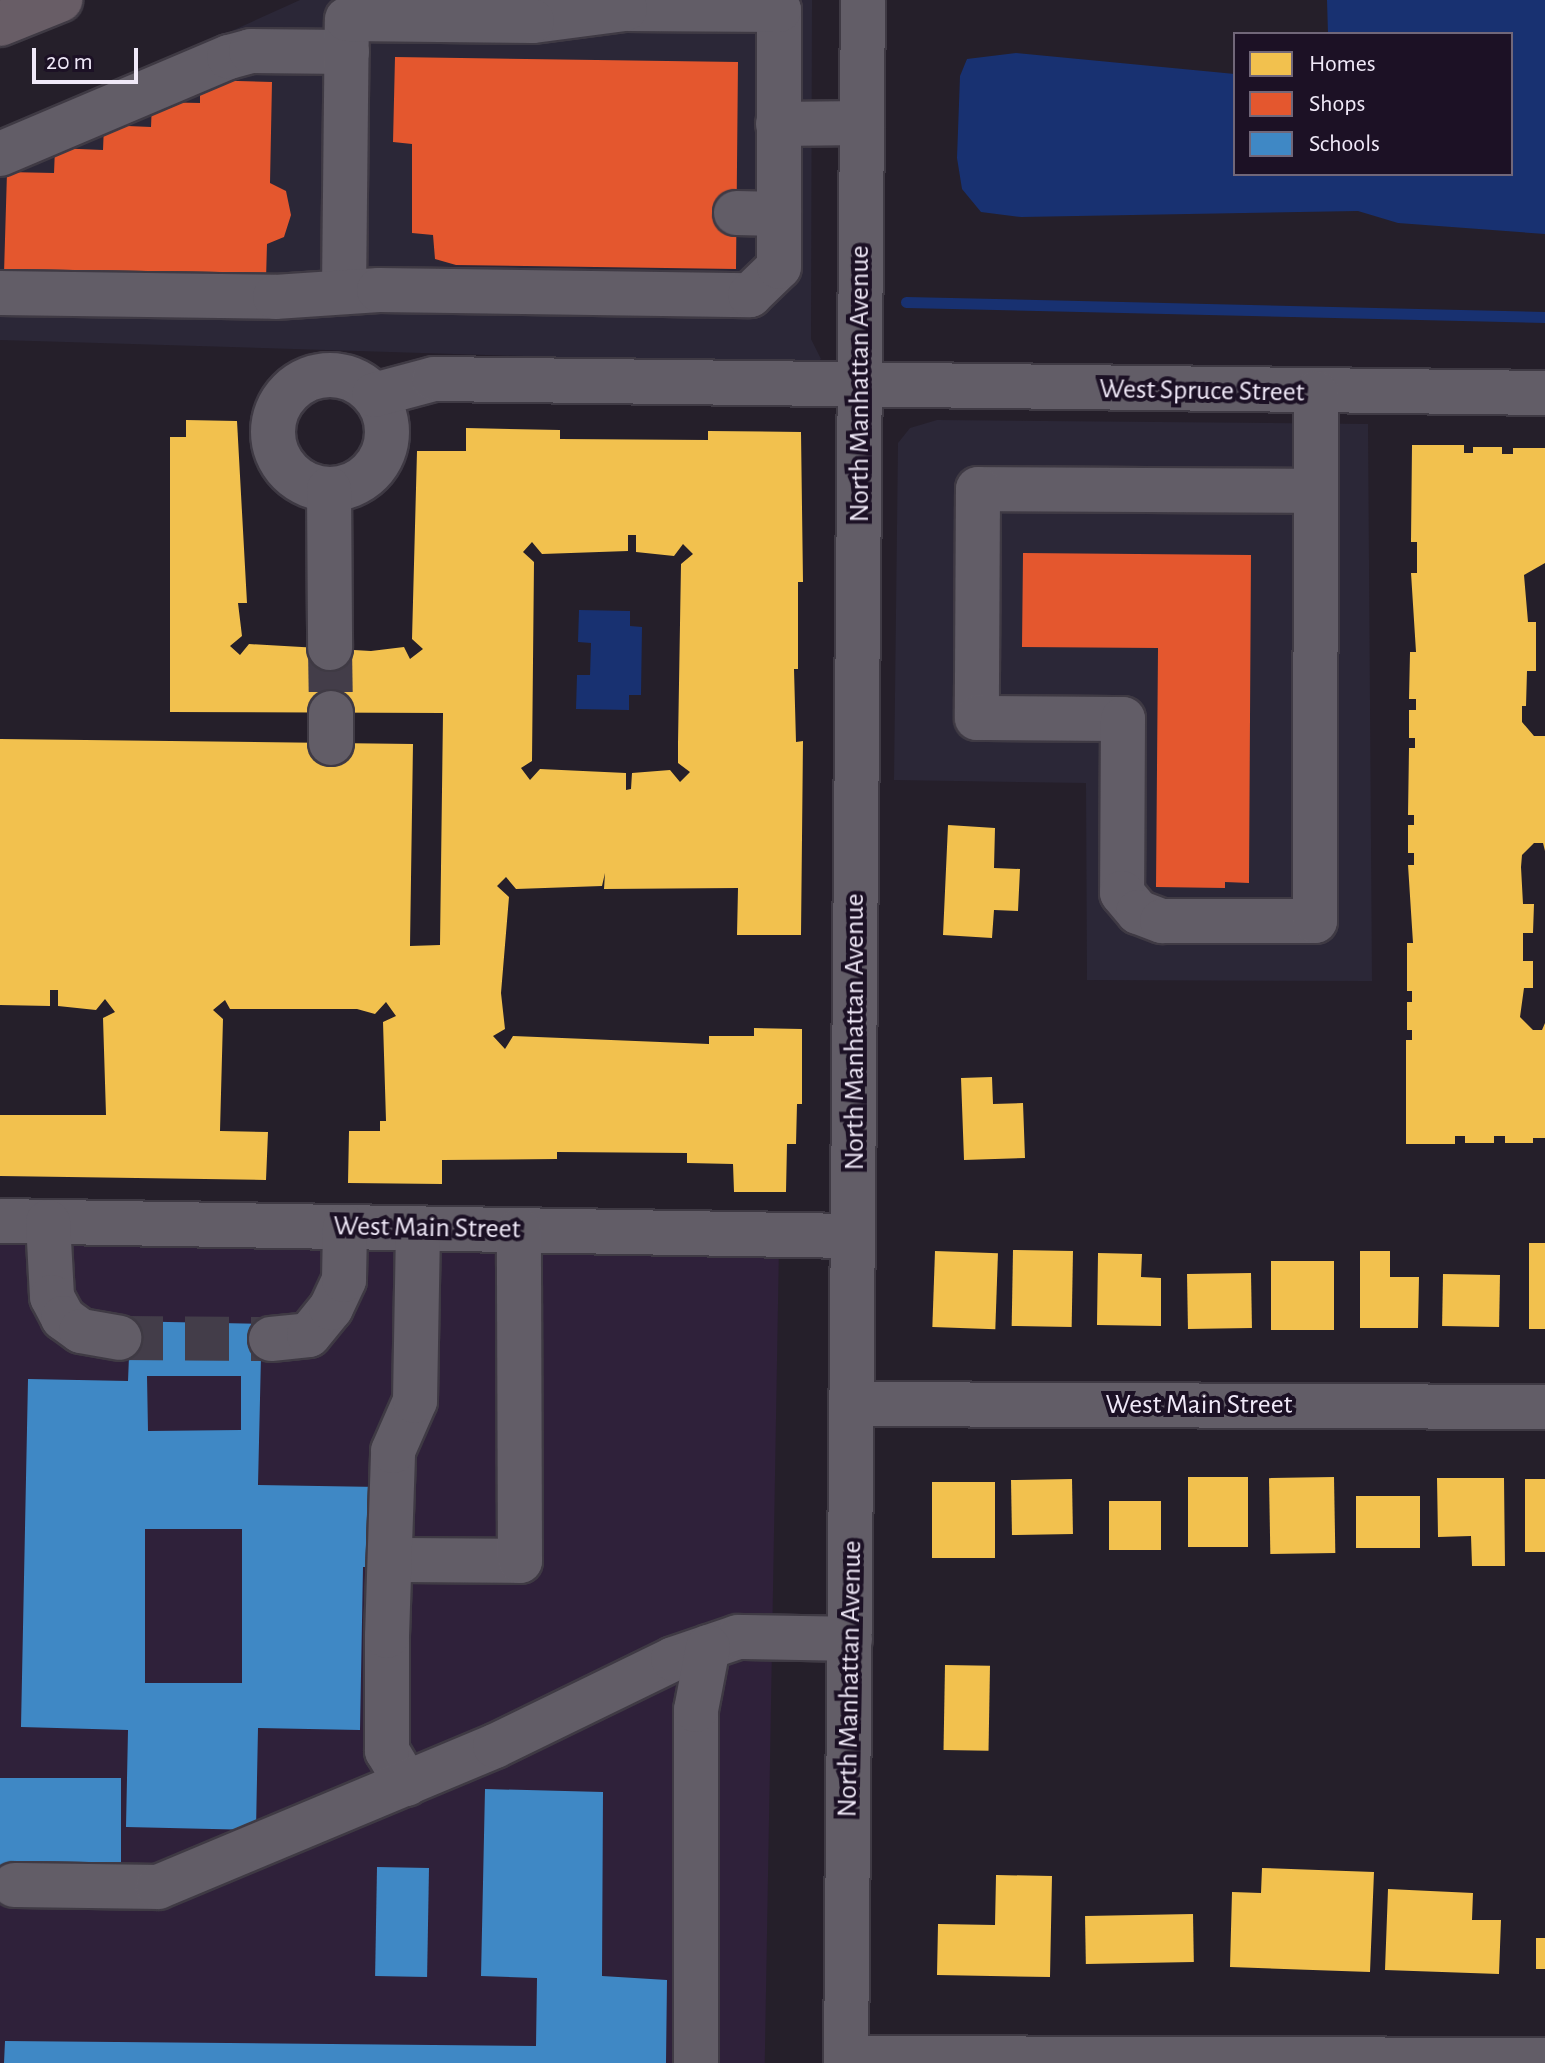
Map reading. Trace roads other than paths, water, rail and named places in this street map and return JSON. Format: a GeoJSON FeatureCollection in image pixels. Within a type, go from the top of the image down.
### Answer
{"type":"FeatureCollection","features":[{"type":"Feature","properties":{"kind":"main road"},"geometry":{"type":"LineString","coordinates":[[0,24],[60,0]]}},
{"type":"Feature","properties":{"kind":"street","name":"North Manhattan Avenue"},"geometry":{"type":"LineString","coordinates":[[846,2061],[863,0]]}},
{"type":"Feature","properties":{"kind":"street"},"geometry":{"type":"LineString","coordinates":[[0,154],[229,57],[347,24],[532,21],[625,9],[779,10],[778,124],[758,214],[779,267],[750,295],[344,292],[275,297],[0,293]]}},
{"type":"Feature","properties":{"kind":"street"},"geometry":{"type":"LineString","coordinates":[[344,292],[347,24]]}},
{"type":"Feature","properties":{"kind":"street"},"geometry":{"type":"LineString","coordinates":[[778,124],[862,123]]}},
{"type":"Feature","properties":{"kind":"street"},"geometry":{"type":"LineString","coordinates":[[320,376],[359,382],[374,395],[388,427],[380,461],[355,484],[329,489],[301,481],[286,468],[276,451],[276,412],[286,395],[320,376]]}},
{"type":"Feature","properties":{"kind":"street","name":"West Spruce Street"},"geometry":{"type":"LineString","coordinates":[[374,395],[434,379],[1316,393],[1545,393]]}},
{"type":"Feature","properties":{"kind":"street"},"geometry":{"type":"LineString","coordinates":[[1315,491],[978,489],[977,718],[1123,719],[1122,893],[1138,912],[1162,921],[1315,921],[1316,393]]}},
{"type":"Feature","properties":{"kind":"street"},"geometry":{"type":"LineString","coordinates":[[329,489],[330,648]]}},
{"type":"Feature","properties":{"kind":"street","name":"West Main Street"},"geometry":{"type":"LineString","coordinates":[[0,1221],[345,1245],[418,1228],[853,1236]]}},
{"type":"Feature","properties":{"kind":"street"},"geometry":{"type":"LineString","coordinates":[[48,1222],[52,1297],[63,1318],[81,1331],[119,1338]]}},
{"type":"Feature","properties":{"kind":"street"},"geometry":{"type":"LineString","coordinates":[[407,1784],[387,1751],[390,1560],[393,1451],[415,1401],[418,1228]]}},
{"type":"Feature","properties":{"kind":"street"},"geometry":{"type":"LineString","coordinates":[[390,1560],[520,1561],[519,1230]]}},
{"type":"Feature","properties":{"kind":"street"},"geometry":{"type":"LineString","coordinates":[[271,1339],[309,1335],[331,1308],[344,1280],[345,1245]]}},
{"type":"Feature","properties":{"kind":"street","name":"West Main Street"},"geometry":{"type":"LineString","coordinates":[[853,1404],[1545,1407]]}},
{"type":"Feature","properties":{"kind":"street"},"geometry":{"type":"LineString","coordinates":[[14,1885],[158,1887],[407,1784],[673,1659],[738,1637],[850,1639]]}},
{"type":"Feature","properties":{"kind":"street"},"geometry":{"type":"LineString","coordinates":[[696,2063],[696,1710],[708,1647]]}},
{"type":"Feature","properties":{"kind":"street"},"geometry":{"type":"LineString","coordinates":[[846,2061],[1545,2060]]}},
{"type":"Feature","properties":{"kind":"water"},"geometry":{"type":"Polygon","coordinates":[[[1327,0],[1545,0],[1545,234],[1398,223],[1358,211],[1021,217],[981,212],[962,189],[957,158],[960,76],[967,59],[1016,53],[1233,74],[1233,176],[1513,176],[1513,32],[1328,32],[1327,0]]]}},
{"type":"Feature","properties":{"kind":"water"},"geometry":{"type":"Polygon","coordinates":[[[579,610],[630,611],[630,626],[642,627],[641,695],[629,695],[629,710],[576,709],[577,675],[590,675],[591,643],[578,642],[579,610]]]}},
{"type":"Feature","properties":{"kind":"waterway"},"geometry":{"type":"LineString","coordinates":[[906,302],[1545,317]]}},
{"type":"Feature","properties":{"kind":"tunnel"},"geometry":{"type":"LineString","coordinates":[[330,648],[331,713]]}},
{"type":"Feature","properties":{"kind":"tunnel"},"geometry":{"type":"LineString","coordinates":[[119,1338],[271,1339]]}}]}
